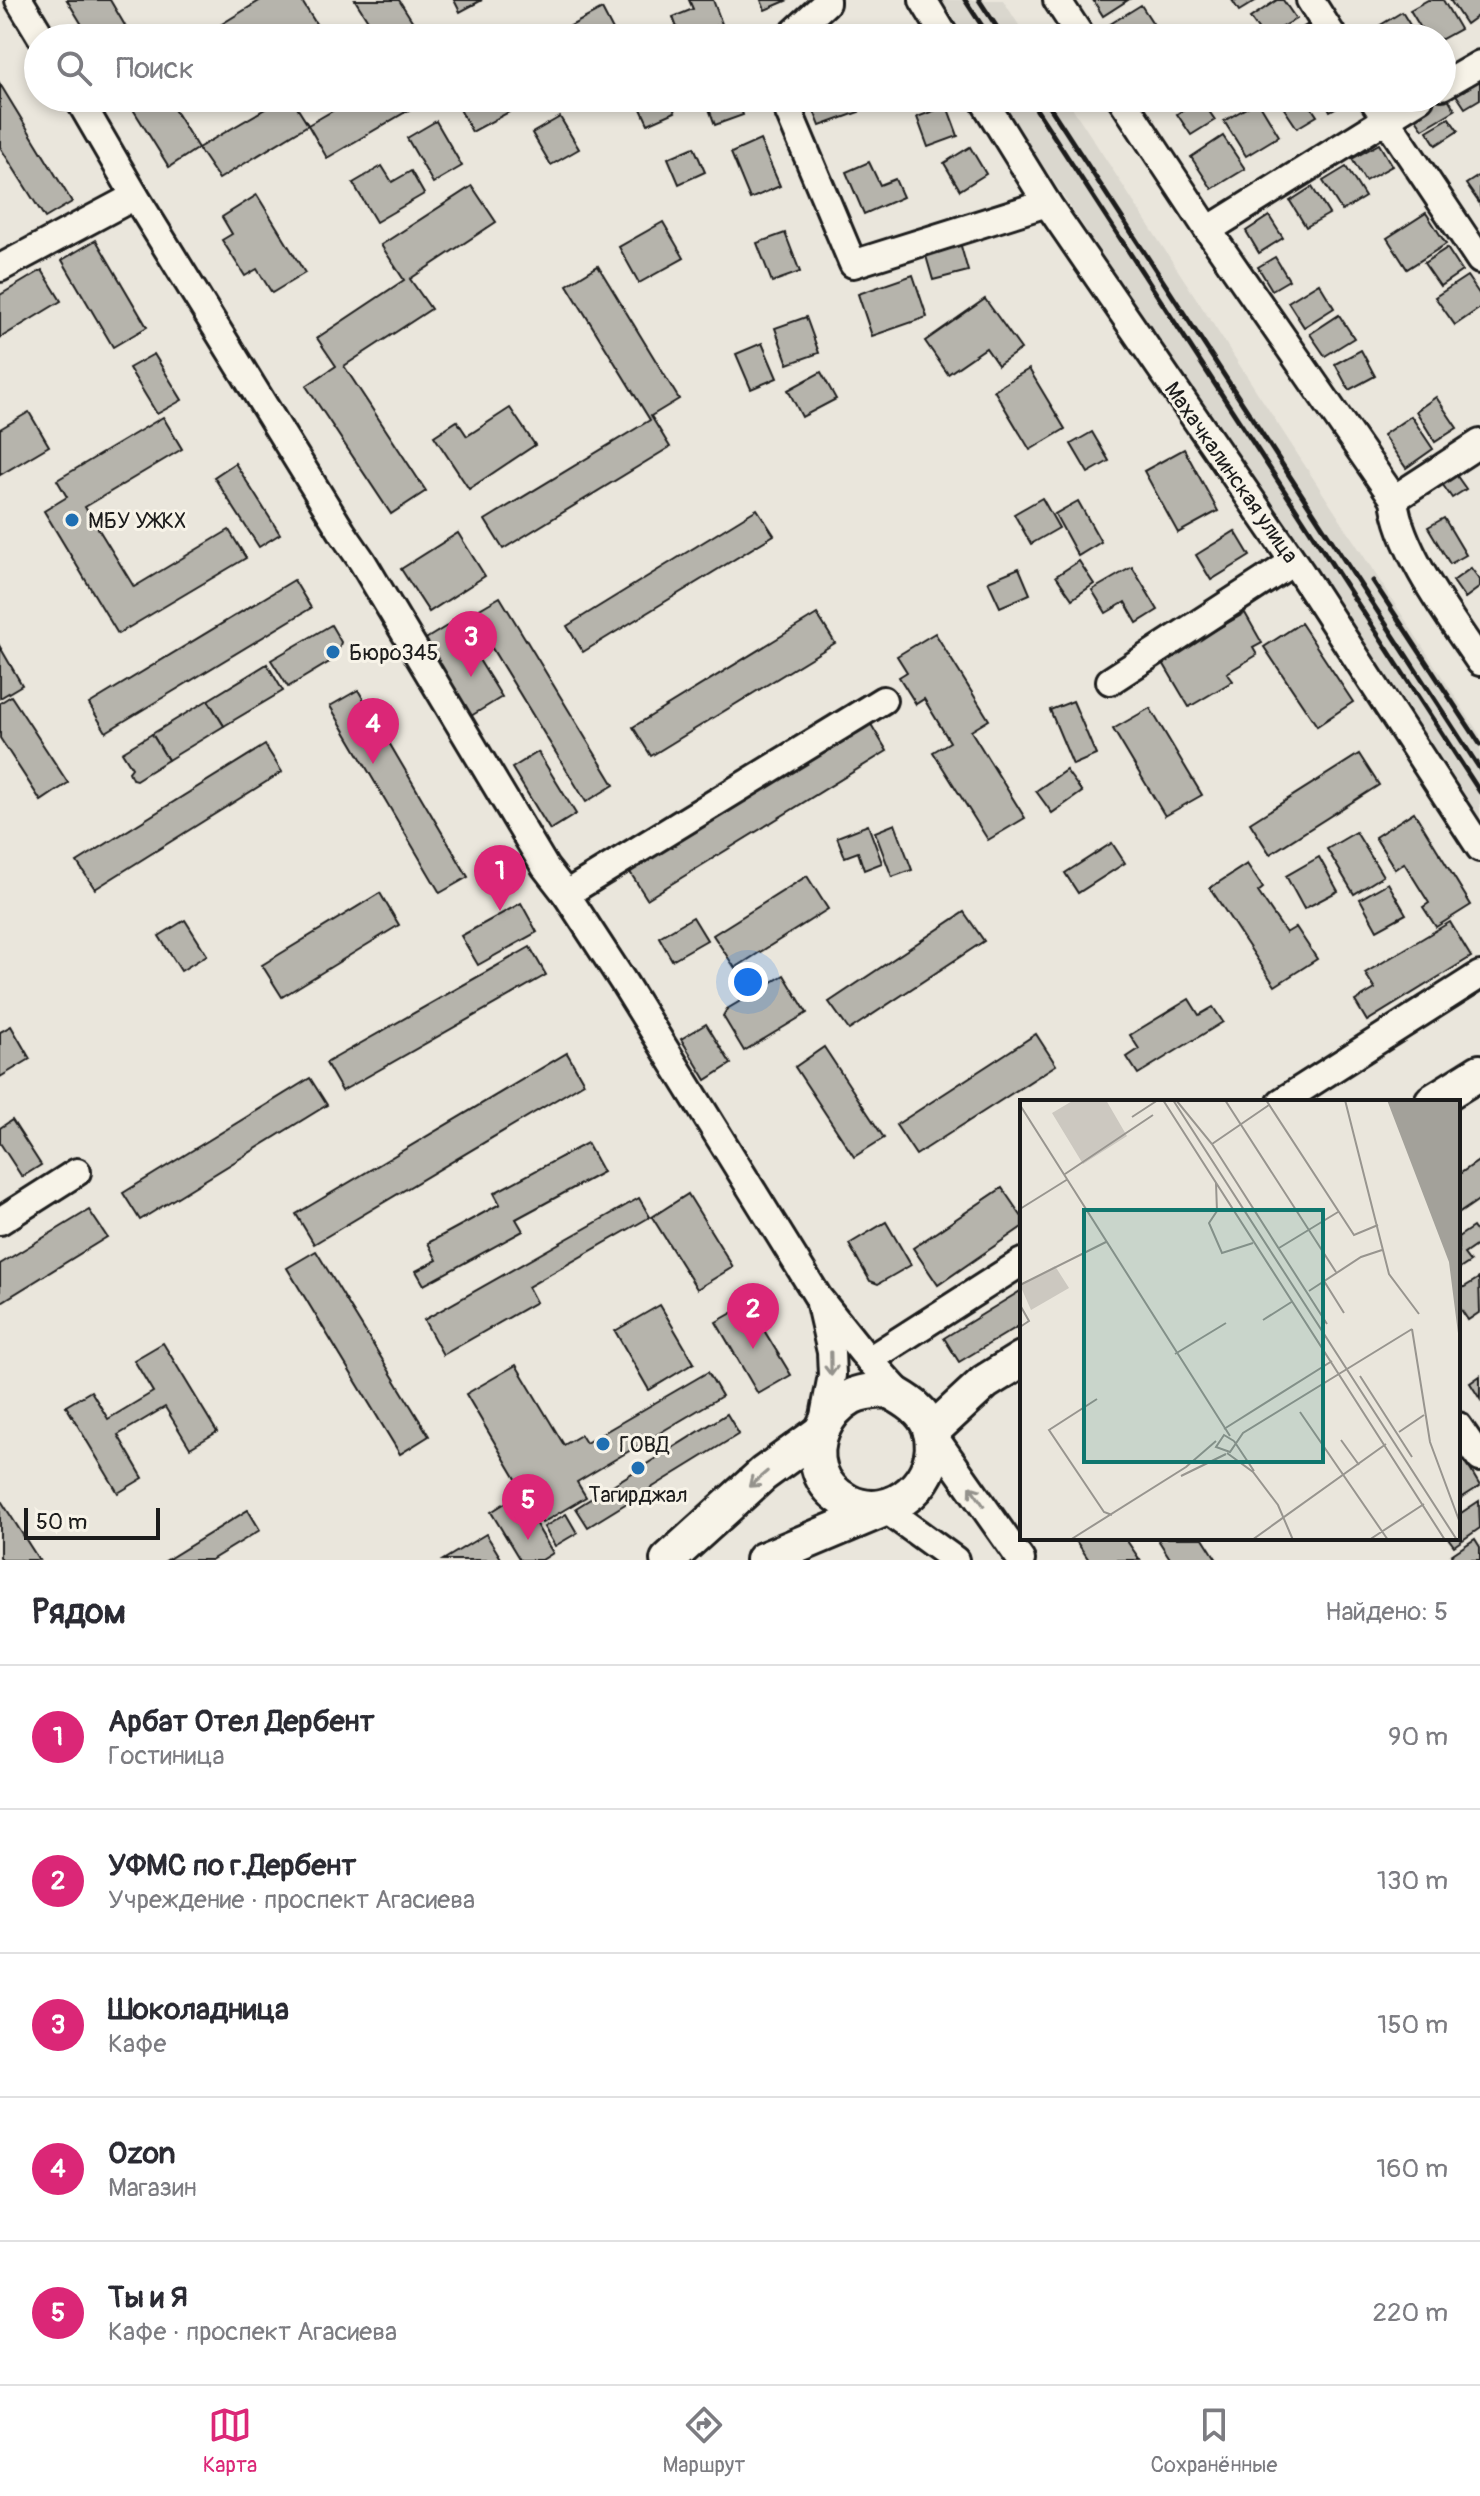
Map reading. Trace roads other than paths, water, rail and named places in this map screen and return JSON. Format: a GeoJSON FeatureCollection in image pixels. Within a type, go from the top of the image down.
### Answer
{"type":"FeatureCollection","features":[{"type":"Feature","properties":{"kind":"main road"},"geometry":{"type":"LineString","coordinates":[[1435,1100],[1480,1072]]}},
{"type":"Feature","properties":{"kind":"main road"},"geometry":{"type":"LineString","coordinates":[[931,1432],[985,1382],[1020,1360]]}},
{"type":"Feature","properties":{"kind":"main road"},"geometry":{"type":"LineString","coordinates":[[905,1399],[947,1393],[985,1382]]}},
{"type":"Feature","properties":{"kind":"main road"},"geometry":{"type":"LineString","coordinates":[[763,1560],[885,1509],[907,1498],[918,1485],[931,1460],[931,1432],[921,1414],[905,1399],[888,1390],[851,1397],[832,1412],[821,1432],[819,1463],[831,1491],[862,1509],[885,1509]]}},
{"type":"Feature","properties":{"kind":"main road"},"geometry":{"type":"LineString","coordinates":[[668,1560],[763,1474],[821,1432]]}},
{"type":"Feature","properties":{"kind":"street"},"geometry":{"type":"LineString","coordinates":[[19,0],[34,24]]}},
{"type":"Feature","properties":{"kind":"street"},"geometry":{"type":"LineString","coordinates":[[803,24],[826,0]]}},
{"type":"Feature","properties":{"kind":"street"},"geometry":{"type":"LineString","coordinates":[[923,0],[938,24]]}},
{"type":"Feature","properties":{"kind":"street"},"geometry":{"type":"LineString","coordinates":[[1057,0],[1073,24]]}},
{"type":"Feature","properties":{"kind":"street"},"geometry":{"type":"LineString","coordinates":[[1310,0],[1325,24]]}},
{"type":"Feature","properties":{"kind":"street"},"geometry":{"type":"LineString","coordinates":[[1456,78],[1480,64]]}},
{"type":"Feature","properties":{"kind":"street"},"geometry":{"type":"LineString","coordinates":[[86,112],[362,561],[545,867],[566,894],[818,1297],[905,1399]]}},
{"type":"Feature","properties":{"kind":"street"},"geometry":{"type":"LineString","coordinates":[[789,112],[853,264],[1047,203]]}},
{"type":"Feature","properties":{"kind":"street","name":"Махачкалинская улица"},"geometry":{"type":"LineString","coordinates":[[991,112],[1047,203],[1293,562],[1480,848]]}},
{"type":"Feature","properties":{"kind":"street"},"geometry":{"type":"LineString","coordinates":[[1130,112],[1394,499],[1397,521],[1428,581],[1480,662]]}},
{"type":"Feature","properties":{"kind":"street"},"geometry":{"type":"LineString","coordinates":[[1208,230],[1373,112]]}},
{"type":"Feature","properties":{"kind":"street"},"geometry":{"type":"LineString","coordinates":[[1382,112],[1480,260]]}},
{"type":"Feature","properties":{"kind":"street"},"geometry":{"type":"LineString","coordinates":[[0,268],[135,196]]}},
{"type":"Feature","properties":{"kind":"street"},"geometry":{"type":"LineString","coordinates":[[1394,499],[1480,443]]}},
{"type":"Feature","properties":{"kind":"street"},"geometry":{"type":"LineString","coordinates":[[1110,681],[1293,562]]}},
{"type":"Feature","properties":{"kind":"street"},"geometry":{"type":"LineString","coordinates":[[566,894],[883,700]]}},
{"type":"Feature","properties":{"kind":"street"},"geometry":{"type":"LineString","coordinates":[[1284,1100],[1480,975]]}},
{"type":"Feature","properties":{"kind":"street"},"geometry":{"type":"LineString","coordinates":[[0,1221],[77,1172]]}},
{"type":"Feature","properties":{"kind":"street"},"geometry":{"type":"LineString","coordinates":[[869,1360],[1020,1263]]}},
{"type":"Feature","properties":{"kind":"street"},"geometry":{"type":"LineString","coordinates":[[818,1297],[831,1352],[832,1375],[821,1432]]}},
{"type":"Feature","properties":{"kind":"street"},"geometry":{"type":"LineString","coordinates":[[1460,1429],[1480,1458]]}},
{"type":"Feature","properties":{"kind":"street"},"geometry":{"type":"LineString","coordinates":[[931,1432],[1021,1560]]}},
{"type":"Feature","properties":{"kind":"street"},"geometry":{"type":"LineString","coordinates":[[885,1509],[955,1560]]}},
{"type":"Feature","properties":{"kind":"railway"},"geometry":{"type":"LineString","coordinates":[[965,0],[981,24]]}},
{"type":"Feature","properties":{"kind":"railway"},"geometry":{"type":"LineString","coordinates":[[979,0],[995,24]]}},
{"type":"Feature","properties":{"kind":"railway"},"geometry":{"type":"LineString","coordinates":[[1038,112],[1480,792]]}},
{"type":"Feature","properties":{"kind":"railway"},"geometry":{"type":"LineString","coordinates":[[1053,112],[1480,769]]}},
{"type":"Feature","properties":{"kind":"railway"},"geometry":{"type":"LineString","coordinates":[[1373,581],[1480,744]]}},
{"type":"Feature","properties":{"kind":"place","name":"МБУ УЖКХ"},"geometry":{"type":"Point","coordinates":[72,520]}},
{"type":"Feature","properties":{"kind":"place","name":"Бюро345"},"geometry":{"type":"Point","coordinates":[333,652]}},
{"type":"Feature","properties":{"kind":"place","name":"Шоколадница"},"geometry":{"type":"Point","coordinates":[471,677]}},
{"type":"Feature","properties":{"kind":"place","name":"Ozon"},"geometry":{"type":"Point","coordinates":[373,764]}},
{"type":"Feature","properties":{"kind":"place","name":"Арбат Отел Дербент"},"geometry":{"type":"Point","coordinates":[500,911]}},
{"type":"Feature","properties":{"kind":"place","name":"УФМС по г.Дербент"},"geometry":{"type":"Point","coordinates":[753,1349]}},
{"type":"Feature","properties":{"kind":"place","name":"ГОВД"},"geometry":{"type":"Point","coordinates":[603,1444]}},
{"type":"Feature","properties":{"kind":"place","name":"Тагирджал"},"geometry":{"type":"Point","coordinates":[638,1468]}},
{"type":"Feature","properties":{"kind":"place","name":"Ты и Я"},"geometry":{"type":"Point","coordinates":[528,1540]}}]}
